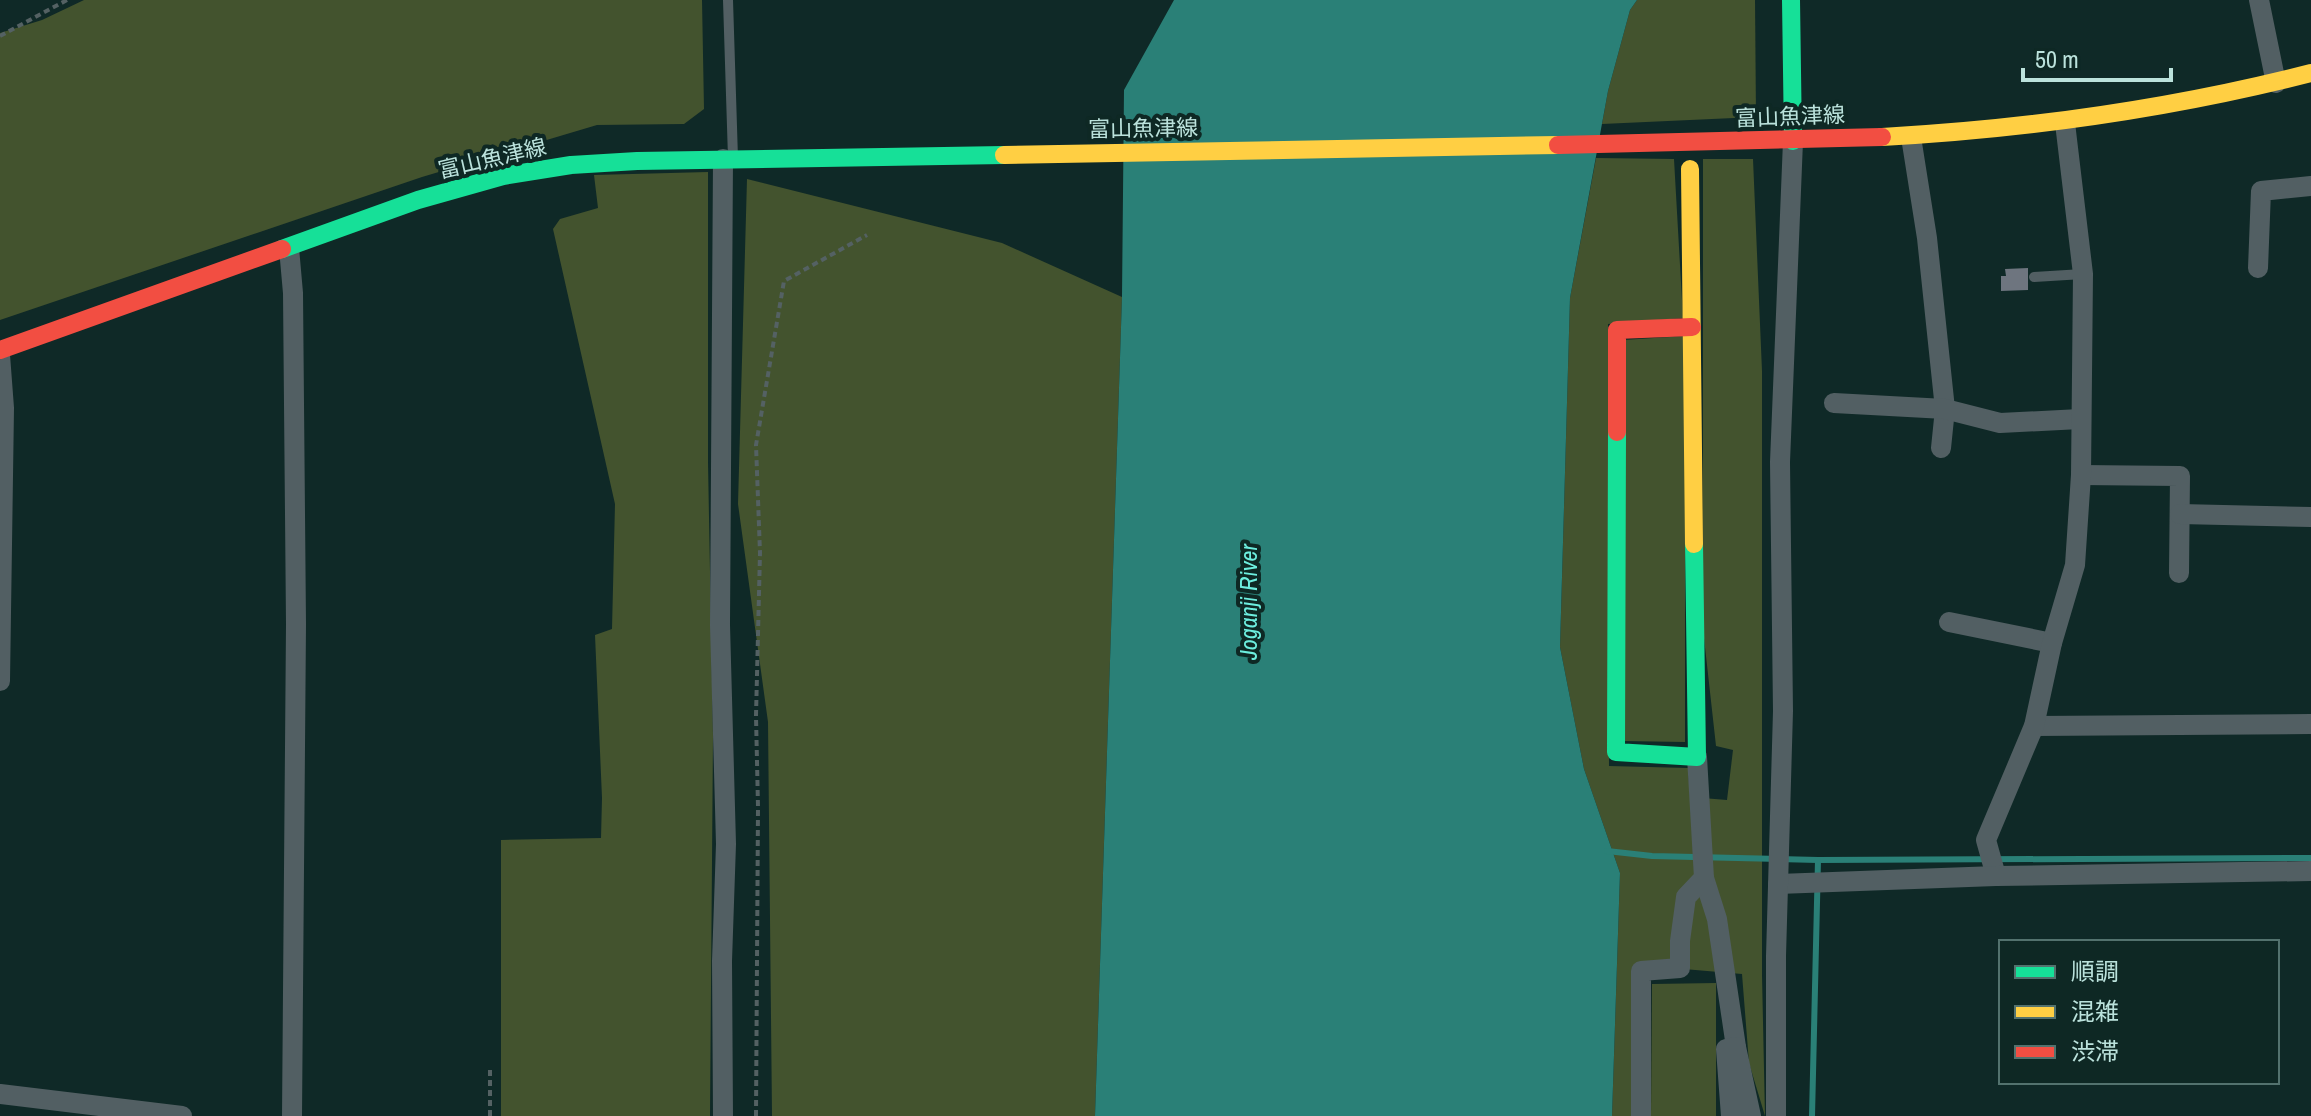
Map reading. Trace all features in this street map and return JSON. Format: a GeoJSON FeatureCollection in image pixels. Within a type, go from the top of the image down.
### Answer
{"type":"FeatureCollection","features":[{"type":"Feature","properties":{"kind":"main road"},"geometry":{"type":"LineString","coordinates":[[1791,0],[1793,141]]}},
{"type":"Feature","properties":{"kind":"main road","name":"富山魚津線"},"geometry":{"type":"LineString","coordinates":[[0,353],[418,200],[503,176],[571,165],[637,161],[1911,137],[2065,123],[2165,107],[2311,73]]}},
{"type":"Feature","properties":{"kind":"main road"},"geometry":{"type":"LineString","coordinates":[[1690,169],[1692,327],[1697,757],[1616,752],[1617,330],[1692,327]]}},
{"type":"Feature","properties":{"kind":"street"},"geometry":{"type":"LineString","coordinates":[[2259,0],[2276,83]]}},
{"type":"Feature","properties":{"kind":"street"},"geometry":{"type":"LineString","coordinates":[[1996,876],[1986,840],[2034,726],[2052,643],[2075,565],[2081,475],[2083,274],[2065,123]]}},
{"type":"Feature","properties":{"kind":"street"},"geometry":{"type":"LineString","coordinates":[[1911,137],[1927,238],[1945,409],[1941,448]]}},
{"type":"Feature","properties":{"kind":"street"},"geometry":{"type":"LineString","coordinates":[[1776,1116],[1783,711],[1780,462],[1793,141]]}},
{"type":"Feature","properties":{"kind":"street"},"geometry":{"type":"LineString","coordinates":[[723,1116],[722,961],[726,844],[720,625],[733,159]]}},
{"type":"Feature","properties":{"kind":"street"},"geometry":{"type":"LineString","coordinates":[[2258,268],[2261,191],[2311,186]]}},
{"type":"Feature","properties":{"kind":"street"},"geometry":{"type":"LineString","coordinates":[[289,248],[293,293],[296,624],[292,1116]]}},
{"type":"Feature","properties":{"kind":"street"},"geometry":{"type":"LineString","coordinates":[[0,353],[4,408],[0,681]]}},
{"type":"Feature","properties":{"kind":"street"},"geometry":{"type":"LineString","coordinates":[[1834,403],[1945,409],[2000,423],[2080,419]]}},
{"type":"Feature","properties":{"kind":"street"},"geometry":{"type":"LineString","coordinates":[[2081,475],[2180,476],[2179,573]]}},
{"type":"Feature","properties":{"kind":"street"},"geometry":{"type":"LineString","coordinates":[[2180,514],[2311,517]]}},
{"type":"Feature","properties":{"kind":"street"},"geometry":{"type":"LineString","coordinates":[[1949,622],[2052,643]]}},
{"type":"Feature","properties":{"kind":"street"},"geometry":{"type":"LineString","coordinates":[[2034,726],[2311,724]]}},
{"type":"Feature","properties":{"kind":"street"},"geometry":{"type":"LineString","coordinates":[[1697,757],[1704,878],[1717,919],[1736,1047],[1751,1116]]}},
{"type":"Feature","properties":{"kind":"street"},"geometry":{"type":"LineString","coordinates":[[1778,884],[1996,876],[2311,871]]}},
{"type":"Feature","properties":{"kind":"street"},"geometry":{"type":"LineString","coordinates":[[1641,1116],[1641,971],[1680,968],[1686,897],[1704,878]]}},
{"type":"Feature","properties":{"kind":"street"},"geometry":{"type":"LineString","coordinates":[[1731,1116],[1726,1049],[1736,1047]]}},
{"type":"Feature","properties":{"kind":"street"},"geometry":{"type":"LineString","coordinates":[[0,1094],[182,1116]]}},
{"type":"Feature","properties":{"kind":"lane"},"geometry":{"type":"LineString","coordinates":[[728,0],[733,159]]}},
{"type":"Feature","properties":{"kind":"lane"},"geometry":{"type":"LineString","coordinates":[[2034,277],[2083,274]]}},
{"type":"Feature","properties":{"kind":"path"},"geometry":{"type":"LineString","coordinates":[[0,36],[67,0]]}},
{"type":"Feature","properties":{"kind":"path"},"geometry":{"type":"LineString","coordinates":[[756,1116],[756,716],[760,553],[756,445],[784,281],[867,235]]}},
{"type":"Feature","properties":{"kind":"path"},"geometry":{"type":"LineString","coordinates":[[490,1067],[490,1116]]}},
{"type":"Feature","properties":{"kind":"shaded area"},"geometry":{"type":"Polygon","coordinates":[[[84,0],[702,0],[704,109],[684,124],[597,125],[422,177],[0,320],[0,33],[42,20],[84,0]]]}},
{"type":"Feature","properties":{"kind":"shaded area"},"geometry":{"type":"Polygon","coordinates":[[[1637,0],[1755,0],[1756,117],[1602,124],[1630,10],[1637,0]]]}},
{"type":"Feature","properties":{"kind":"shaded area"},"geometry":{"type":"Polygon","coordinates":[[[1596,158],[1674,159],[1683,318],[1608,324],[1609,766],[1688,768],[1690,797],[1727,800],[1733,750],[1716,746],[1703,629],[1703,159],[1753,159],[1762,371],[1762,975],[1765,1116],[1749,1063],[1742,974],[1637,965],[1634,1116],[1612,1116],[1620,873],[1584,769],[1560,647],[1570,298],[1596,158]]]}},
{"type":"Feature","properties":{"kind":"shaded area"},"geometry":{"type":"Polygon","coordinates":[[[708,172],[708,462],[713,736],[710,1116],[501,1116],[501,840],[601,838],[595,635],[612,629],[615,504],[553,229],[560,219],[598,208],[594,175],[708,172]]]}},
{"type":"Feature","properties":{"kind":"shaded area"},"geometry":{"type":"Polygon","coordinates":[[[747,179],[1002,243],[1122,297],[1095,1116],[772,1116],[768,722],[738,504],[747,179]]]}},
{"type":"Feature","properties":{"kind":"shaded area"},"geometry":{"type":"Polygon","coordinates":[[[1685,336],[1685,742],[1622,741],[1623,340],[1685,336]]]}},
{"type":"Feature","properties":{"kind":"shaded area"},"geometry":{"type":"Polygon","coordinates":[[[1716,983],[1716,1116],[1651,1116],[1652,984],[1716,983]]]}},
{"type":"Feature","properties":{"kind":"water","name":"Joganji River"},"geometry":{"type":"Polygon","coordinates":[[[1174,0],[1637,0],[1630,10],[1608,91],[1570,298],[1560,647],[1584,769],[1620,873],[1612,1116],[1095,1116],[1122,297],[1124,90],[1174,0]]]}},
{"type":"Feature","properties":{"kind":"building"},"geometry":{"type":"Polygon","coordinates":[[[2028,268],[2028,290],[2001,291],[2001,276],[2006,276],[2005,269],[2028,268]]]}},
{"type":"Feature","properties":{"kind":"waterway"},"geometry":{"type":"LineString","coordinates":[[1607,851],[1652,856],[1818,860],[2311,858]]}},
{"type":"Feature","properties":{"kind":"waterway"},"geometry":{"type":"LineString","coordinates":[[1812,1116],[1818,860]]}},
{"type":"Feature","properties":{"kind":"traffic: fast"},"geometry":{"type":"LineString","coordinates":[[1791,0],[1793,141]]}},
{"type":"Feature","properties":{"kind":"traffic: fast"},"geometry":{"type":"LineString","coordinates":[[282,249],[418,200],[503,176],[571,165],[637,161],[1004,155]]}},
{"type":"Feature","properties":{"kind":"traffic: fast"},"geometry":{"type":"LineString","coordinates":[[1617,432],[1616,752],[1697,757],[1694,544]]}},
{"type":"Feature","properties":{"kind":"traffic: slow"},"geometry":{"type":"LineString","coordinates":[[1882,137],[1990,129],[2098,116],[2205,97],[2311,73]]}},
{"type":"Feature","properties":{"kind":"traffic: slow"},"geometry":{"type":"LineString","coordinates":[[1004,155],[1558,145]]}},
{"type":"Feature","properties":{"kind":"traffic: slow"},"geometry":{"type":"LineString","coordinates":[[1690,169],[1694,544]]}},
{"type":"Feature","properties":{"kind":"traffic: jam"},"geometry":{"type":"LineString","coordinates":[[1558,145],[1882,137]]}},
{"type":"Feature","properties":{"kind":"traffic: jam"},"geometry":{"type":"LineString","coordinates":[[0,350],[282,249]]}},
{"type":"Feature","properties":{"kind":"traffic: jam"},"geometry":{"type":"LineString","coordinates":[[1617,432],[1617,330],[1692,327]]}}]}
